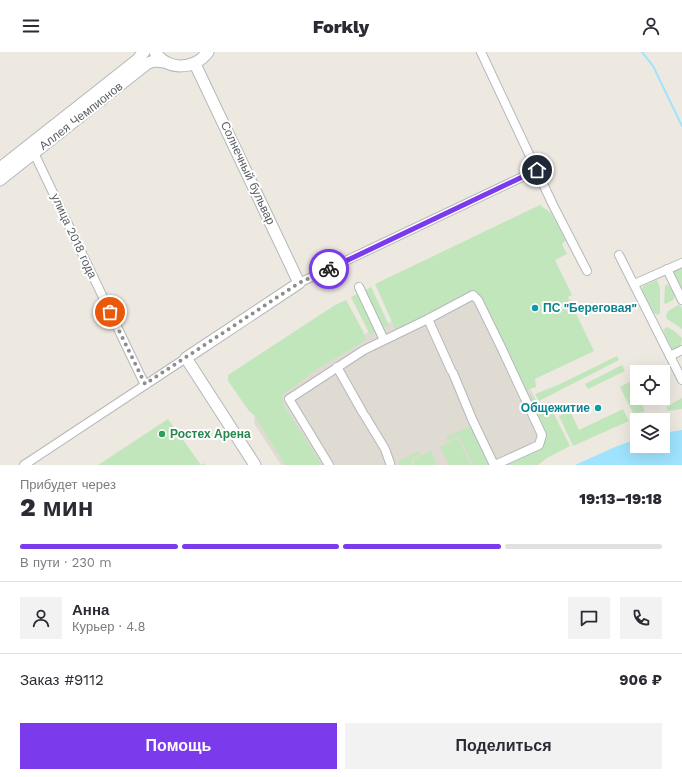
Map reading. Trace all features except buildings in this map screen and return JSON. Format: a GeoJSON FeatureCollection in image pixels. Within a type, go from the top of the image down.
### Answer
{"type":"FeatureCollection","features":[{"type":"Feature","properties":{"kind":"main road","name":"Аллея Чемпионов"},"geometry":{"type":"LineString","coordinates":[[0,168],[137,60],[144,52]]}},
{"type":"Feature","properties":{"kind":"main road"},"geometry":{"type":"LineString","coordinates":[[155,52],[165,62]]}},
{"type":"Feature","properties":{"kind":"main road"},"geometry":{"type":"LineString","coordinates":[[195,64],[208,52]]}},
{"type":"Feature","properties":{"kind":"main road","name":"Аллея Чемпионов"},"geometry":{"type":"LineString","coordinates":[[0,180],[148,63],[154,61],[165,62],[177,66],[189,66],[195,64]]}},
{"type":"Feature","properties":{"kind":"main road","name":"Солнечный бульвар"},"geometry":{"type":"LineString","coordinates":[[195,64],[299,283]]}},
{"type":"Feature","properties":{"kind":"main road"},"geometry":{"type":"LineString","coordinates":[[256,465],[186,358],[299,283]]}},
{"type":"Feature","properties":{"kind":"street"},"geometry":{"type":"LineString","coordinates":[[481,52],[587,271]]}},
{"type":"Feature","properties":{"kind":"street","name":"улица 2018 года"},"geometry":{"type":"LineString","coordinates":[[34,153],[145,384]]}},
{"type":"Feature","properties":{"kind":"street"},"geometry":{"type":"LineString","coordinates":[[299,283],[537,170]]}},
{"type":"Feature","properties":{"kind":"street"},"geometry":{"type":"LineString","coordinates":[[619,255],[682,380]]}},
{"type":"Feature","properties":{"kind":"street"},"geometry":{"type":"LineString","coordinates":[[634,284],[682,263]]}},
{"type":"Feature","properties":{"kind":"street"},"geometry":{"type":"LineString","coordinates":[[667,269],[682,300]]}},
{"type":"Feature","properties":{"kind":"street"},"geometry":{"type":"LineString","coordinates":[[359,287],[384,340]]}},
{"type":"Feature","properties":{"kind":"street"},"geometry":{"type":"LineString","coordinates":[[329,465],[289,399],[364,350],[473,295],[478,300],[542,435],[539,445],[494,465],[428,319]]}},
{"type":"Feature","properties":{"kind":"street"},"geometry":{"type":"LineString","coordinates":[[670,356],[682,350]]}},
{"type":"Feature","properties":{"kind":"street"},"geometry":{"type":"LineString","coordinates":[[24,465],[186,358]]}},
{"type":"Feature","properties":{"kind":"street"},"geometry":{"type":"LineString","coordinates":[[337,367],[385,449],[390,463]]}},
{"type":"Feature","properties":{"kind":"shaded area"},"geometry":{"type":"Polygon","coordinates":[[[478,281],[528,385],[561,447],[529,465],[281,465],[254,423],[256,404],[354,339],[478,281]]]}},
{"type":"Feature","properties":{"kind":"green space"},"geometry":{"type":"Polygon","coordinates":[[[540,205],[551,213],[566,240],[562,244],[567,254],[555,260],[572,295],[568,297],[594,351],[535,379],[536,387],[524,391],[477,295],[396,331],[375,284],[540,205]]]}},
{"type":"Feature","properties":{"kind":"green space"},"geometry":{"type":"Polygon","coordinates":[[[682,265],[682,294],[672,271],[682,265]]]}},
{"type":"Feature","properties":{"kind":"green space"},"geometry":{"type":"Polygon","coordinates":[[[657,280],[660,288],[660,313],[658,315],[654,313],[642,290],[643,286],[657,280]]]}},
{"type":"Feature","properties":{"kind":"green space"},"geometry":{"type":"Polygon","coordinates":[[[667,284],[675,296],[673,300],[666,304],[664,303],[665,286],[667,284]]]}},
{"type":"Feature","properties":{"kind":"green space"},"geometry":{"type":"Polygon","coordinates":[[[371,287],[389,325],[382,328],[364,291],[371,287]]]}},
{"type":"Feature","properties":{"kind":"green space"},"geometry":{"type":"Polygon","coordinates":[[[357,294],[376,332],[370,335],[351,297],[357,294]]]}},
{"type":"Feature","properties":{"kind":"green space"},"geometry":{"type":"Polygon","coordinates":[[[346,300],[363,331],[366,340],[319,368],[284,394],[282,399],[285,407],[322,465],[285,465],[255,416],[249,411],[228,381],[228,375],[335,305],[346,300]]]}},
{"type":"Feature","properties":{"kind":"green space"},"geometry":{"type":"Polygon","coordinates":[[[680,304],[682,309],[682,329],[667,319],[666,316],[668,311],[680,304]]]}},
{"type":"Feature","properties":{"kind":"green space"},"geometry":{"type":"Polygon","coordinates":[[[667,327],[682,338],[681,346],[674,350],[671,348],[663,330],[667,327]]]}},
{"type":"Feature","properties":{"kind":"green space"},"geometry":{"type":"Polygon","coordinates":[[[617,356],[619,360],[539,401],[535,394],[560,384],[617,356]]]}},
{"type":"Feature","properties":{"kind":"green space"},"geometry":{"type":"Polygon","coordinates":[[[622,365],[625,371],[588,389],[585,384],[622,365]]]}},
{"type":"Feature","properties":{"kind":"green space"},"geometry":{"type":"Polygon","coordinates":[[[630,382],[630,405],[642,405],[645,411],[633,413],[620,387],[630,382]]]}},
{"type":"Feature","properties":{"kind":"green space"},"geometry":{"type":"Polygon","coordinates":[[[531,394],[539,407],[548,402],[570,446],[547,458],[538,465],[503,465],[541,446],[544,436],[526,397],[531,394]]]}},
{"type":"Feature","properties":{"kind":"green space"},"geometry":{"type":"Polygon","coordinates":[[[682,398],[682,409],[668,411],[666,407],[682,398]]]}},
{"type":"Feature","properties":{"kind":"green space"},"geometry":{"type":"Polygon","coordinates":[[[623,409],[629,421],[573,446],[559,416],[570,411],[579,430],[623,409]]]}},
{"type":"Feature","properties":{"kind":"green space","name":"Ростех Арена"},"geometry":{"type":"Polygon","coordinates":[[[168,419],[201,465],[98,465],[168,419]]]}},
{"type":"Feature","properties":{"kind":"green space"},"geometry":{"type":"Polygon","coordinates":[[[468,427],[473,427],[490,465],[473,465],[459,436],[448,441],[446,437],[468,427]]]}},
{"type":"Feature","properties":{"kind":"green space"},"geometry":{"type":"Polygon","coordinates":[[[458,438],[471,465],[449,465],[440,447],[458,438]]]}},
{"type":"Feature","properties":{"kind":"green space"},"geometry":{"type":"Polygon","coordinates":[[[419,451],[421,454],[411,459],[413,465],[397,465],[399,461],[419,451]]]}},
{"type":"Feature","properties":{"kind":"green space"},"geometry":{"type":"Polygon","coordinates":[[[431,451],[437,465],[415,465],[413,460],[431,451]]]}},
{"type":"Feature","properties":{"kind":"water"},"geometry":{"type":"Polygon","coordinates":[[[682,430],[682,465],[575,465],[630,442],[630,453],[670,453],[670,432],[682,430]]]}},
{"type":"Feature","properties":{"kind":"waterway"},"geometry":{"type":"LineString","coordinates":[[642,52],[653,66],[682,126]]}},
{"type":"Feature","properties":{"kind":"way so far"},"geometry":{"type":"LineString","coordinates":[[110,312],[145,384],[299,283],[329,269]]}},
{"type":"Feature","properties":{"kind":"place","name":"ПС \"Береговая\""},"geometry":{"type":"Point","coordinates":[535,308]}},
{"type":"Feature","properties":{"kind":"place","name":"Общежитие"},"geometry":{"type":"Point","coordinates":[598,408]}},
{"type":"Feature","properties":{"kind":"place","name":"Ростех Арена"},"geometry":{"type":"Point","coordinates":[162,434]}},
{"type":"Feature","properties":{"kind":"route"},"geometry":{"type":"LineString","coordinates":[[329,269],[537,170]]}}]}
